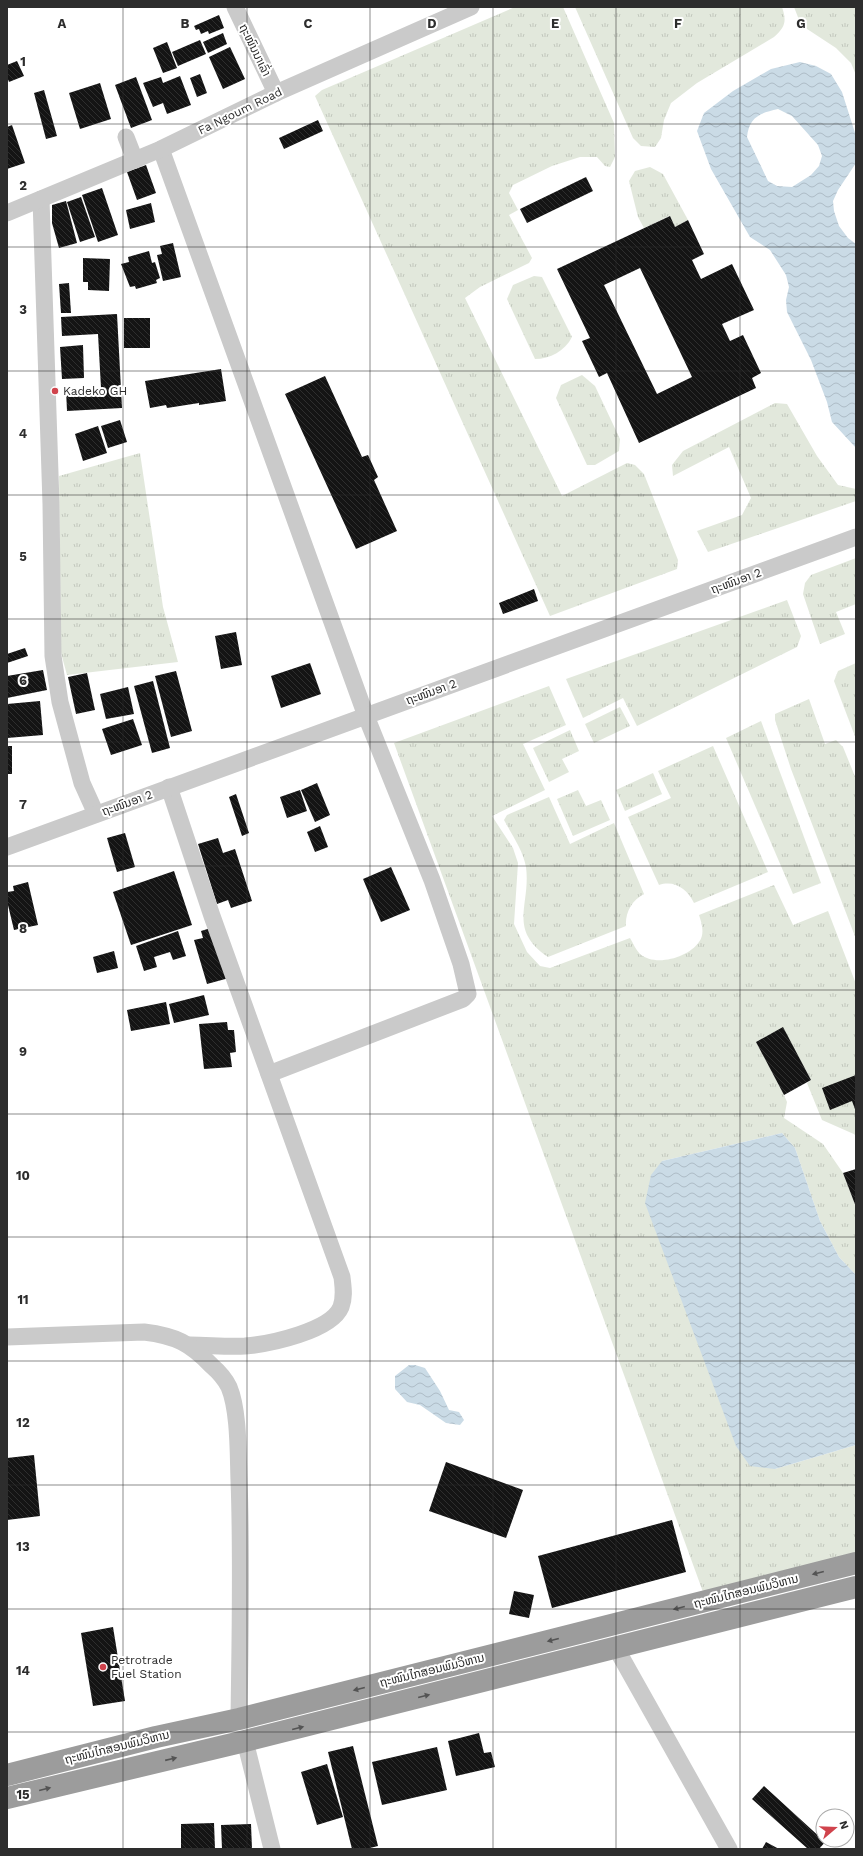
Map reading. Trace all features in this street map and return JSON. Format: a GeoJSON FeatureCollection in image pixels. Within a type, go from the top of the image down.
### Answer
{"type":"FeatureCollection","features":[{"type":"Feature","properties":{"kind":"highway","name":"ຖະໜົນໄກສອນພົມວິຫານ"},"geometry":{"type":"LineString","coordinates":[[7,1774],[156,1737],[239,1719],[856,1563]]}},
{"type":"Feature","properties":{"kind":"highway","name":"ຖະໜົນໄກສອນພົມວິຫານ"},"geometry":{"type":"LineString","coordinates":[[7,1798],[245,1741],[856,1587]]}},
{"type":"Feature","properties":{"kind":"street","name":"ຖະໜົນນາເລົ່າ"},"geometry":{"type":"LineString","coordinates":[[235,7],[276,92]]}},
{"type":"Feature","properties":{"kind":"street","name":"Fa Ngoum Road"},"geometry":{"type":"LineString","coordinates":[[7,213],[161,149],[276,92],[471,7]]}},
{"type":"Feature","properties":{"kind":"street"},"geometry":{"type":"LineString","coordinates":[[126,137],[135,160]]}},
{"type":"Feature","properties":{"kind":"street"},"geometry":{"type":"LineString","coordinates":[[161,149],[366,716],[432,880],[461,964],[468,994],[463,999],[450,1005],[270,1074]]}},
{"type":"Feature","properties":{"kind":"street"},"geometry":{"type":"LineString","coordinates":[[41,199],[51,504],[53,656],[60,702],[82,783],[96,814]]}},
{"type":"Feature","properties":{"kind":"street","name":"ຖະໜົນອາ 2"},"geometry":{"type":"LineString","coordinates":[[7,847],[856,537]]}},
{"type":"Feature","properties":{"kind":"street"},"geometry":{"type":"LineString","coordinates":[[7,1337],[144,1332],[160,1334],[190,1345],[245,1346],[264,1343],[306,1332],[326,1324],[335,1316],[340,1308],[344,1296],[342,1276],[212,916],[170,787]]}},
{"type":"Feature","properties":{"kind":"street"},"geometry":{"type":"LineString","coordinates":[[190,1345],[221,1374],[229,1387],[234,1405],[239,1459],[240,1509],[239,1719]]}},
{"type":"Feature","properties":{"kind":"street"},"geometry":{"type":"LineString","coordinates":[[616,1648],[729,1849]]}},
{"type":"Feature","properties":{"kind":"street"},"geometry":{"type":"LineString","coordinates":[[245,1741],[272,1849]]}},
{"type":"Feature","properties":{"kind":"green space"},"geometry":{"type":"Polygon","coordinates":[[[515,7],[563,7],[614,123],[615,157],[610,167],[605,166],[597,157],[580,157],[552,166],[513,185],[509,193],[518,210],[509,215],[532,258],[529,263],[480,287],[465,298],[562,496],[627,463],[635,465],[644,474],[678,560],[677,569],[550,616],[315,96],[322,90],[515,7]]]}},
{"type":"Feature","properties":{"kind":"green space"},"geometry":{"type":"Polygon","coordinates":[[[575,7],[782,7],[785,20],[783,27],[774,37],[697,83],[671,103],[664,120],[661,138],[655,147],[641,146],[633,138],[575,7]]]}},
{"type":"Feature","properties":{"kind":"green space"},"geometry":{"type":"Polygon","coordinates":[[[794,7],[856,7],[856,75],[851,63],[836,48],[801,25],[794,7]]]}},
{"type":"Feature","properties":{"kind":"green space"},"geometry":{"type":"Polygon","coordinates":[[[650,167],[663,174],[688,220],[675,227],[669,216],[644,228],[638,217],[629,181],[635,171],[650,167]]]}},
{"type":"Feature","properties":{"kind":"green space"},"geometry":{"type":"Polygon","coordinates":[[[534,276],[542,277],[572,337],[561,350],[551,356],[541,359],[535,359],[507,299],[513,285],[534,276]]]}},
{"type":"Feature","properties":{"kind":"green space"},"geometry":{"type":"Polygon","coordinates":[[[582,375],[595,386],[620,439],[619,451],[595,465],[587,465],[556,398],[561,385],[582,375]]]}},
{"type":"Feature","properties":{"kind":"green space"},"geometry":{"type":"Polygon","coordinates":[[[775,403],[787,404],[817,456],[838,485],[856,489],[856,501],[708,552],[697,531],[742,515],[751,498],[729,447],[673,476],[672,465],[683,451],[775,403]]]}},
{"type":"Feature","properties":{"kind":"green space"},"geometry":{"type":"Polygon","coordinates":[[[140,453],[163,607],[178,662],[67,675],[61,653],[59,476],[140,453]]]}},
{"type":"Feature","properties":{"kind":"green space"},"geometry":{"type":"Polygon","coordinates":[[[856,558],[856,604],[836,612],[845,634],[820,644],[803,594],[805,583],[811,575],[856,558]]]}},
{"type":"Feature","properties":{"kind":"green space"},"geometry":{"type":"Polygon","coordinates":[[[787,600],[801,636],[797,647],[637,726],[623,698],[583,718],[566,679],[787,600]]]}},
{"type":"Feature","properties":{"kind":"green space"},"geometry":{"type":"Polygon","coordinates":[[[856,663],[856,739],[834,681],[838,671],[856,663]]]}},
{"type":"Feature","properties":{"kind":"green space"},"geometry":{"type":"Polygon","coordinates":[[[549,686],[566,725],[523,744],[545,790],[492,816],[513,848],[518,863],[514,924],[527,952],[540,966],[550,968],[630,938],[640,954],[646,958],[654,960],[671,959],[694,948],[701,939],[702,929],[699,915],[774,885],[793,925],[828,911],[856,984],[856,1135],[822,1120],[807,1083],[811,1080],[783,1028],[756,1042],[787,1102],[784,1118],[823,1144],[843,1173],[856,1207],[856,1275],[839,1257],[820,1221],[795,1148],[782,1133],[662,1161],[775,1469],[856,1445],[856,1553],[703,1592],[394,743],[549,686]]]}},
{"type":"Feature","properties":{"kind":"green space"},"geometry":{"type":"Polygon","coordinates":[[[809,699],[825,744],[836,740],[843,747],[856,779],[856,939],[791,769],[775,720],[775,714],[809,699]]]}},
{"type":"Feature","properties":{"kind":"green space"},"geometry":{"type":"Polygon","coordinates":[[[620,707],[630,726],[594,743],[585,724],[620,707]]]}},
{"type":"Feature","properties":{"kind":"green space"},"geometry":{"type":"Polygon","coordinates":[[[761,721],[821,883],[793,894],[726,738],[761,721]]]}},
{"type":"Feature","properties":{"kind":"green space"},"geometry":{"type":"Polygon","coordinates":[[[570,730],[579,751],[562,759],[569,772],[549,782],[533,748],[570,730]]]}},
{"type":"Feature","properties":{"kind":"green space"},"geometry":{"type":"Polygon","coordinates":[[[713,746],[768,872],[694,903],[688,894],[680,887],[670,884],[659,885],[628,817],[671,798],[658,771],[713,746]]]}},
{"type":"Feature","properties":{"kind":"green space"},"geometry":{"type":"Polygon","coordinates":[[[653,773],[662,794],[625,811],[616,790],[653,773]]]}},
{"type":"Feature","properties":{"kind":"green space"},"geometry":{"type":"Polygon","coordinates":[[[578,790],[586,806],[601,800],[610,820],[573,836],[557,799],[578,790]]]}},
{"type":"Feature","properties":{"kind":"green space"},"geometry":{"type":"Polygon","coordinates":[[[549,797],[570,844],[614,823],[644,894],[630,907],[626,926],[548,957],[535,947],[524,926],[527,881],[525,861],[504,820],[507,815],[549,797]]]}},
{"type":"Feature","properties":{"kind":"water"},"geometry":{"type":"Polygon","coordinates":[[[800,62],[816,66],[831,74],[842,92],[856,136],[856,163],[838,190],[833,201],[834,211],[839,226],[848,238],[856,244],[856,448],[832,422],[827,402],[811,360],[787,312],[786,300],[789,287],[786,275],[770,250],[750,237],[711,169],[697,131],[704,113],[733,91],[771,69],[800,62]],[[778,109],[766,112],[753,120],[748,130],[747,137],[768,181],[777,186],[792,187],[811,175],[819,166],[822,156],[818,145],[792,116],[778,109]]]}},
{"type":"Feature","properties":{"kind":"water"},"geometry":{"type":"Polygon","coordinates":[[[782,1133],[795,1148],[820,1221],[839,1257],[856,1275],[856,1445],[775,1469],[750,1466],[736,1446],[645,1203],[651,1175],[662,1161],[782,1133]]]}},
{"type":"Feature","properties":{"kind":"water"},"geometry":{"type":"Polygon","coordinates":[[[409,1365],[425,1368],[440,1391],[449,1410],[459,1412],[464,1420],[460,1425],[446,1423],[420,1405],[407,1402],[395,1389],[395,1376],[409,1365]]]}},
{"type":"Feature","properties":{"kind":"building"},"geometry":{"type":"Polygon","coordinates":[[[219,15],[224,28],[209,34],[208,31],[201,34],[199,29],[196,30],[194,26],[219,15]]]}},
{"type":"Feature","properties":{"kind":"building"},"geometry":{"type":"Polygon","coordinates":[[[223,33],[227,44],[208,53],[203,42],[223,33]]]}},
{"type":"Feature","properties":{"kind":"building"},"geometry":{"type":"Polygon","coordinates":[[[200,40],[206,54],[178,66],[172,52],[200,40]]]}},
{"type":"Feature","properties":{"kind":"building"},"geometry":{"type":"Polygon","coordinates":[[[167,42],[177,68],[163,73],[153,48],[167,42]]]}},
{"type":"Feature","properties":{"kind":"building"},"geometry":{"type":"Polygon","coordinates":[[[230,47],[245,79],[223,89],[209,57],[230,47]]]}},
{"type":"Feature","properties":{"kind":"building"},"geometry":{"type":"Polygon","coordinates":[[[17,61],[24,76],[9,82],[7,77],[7,65],[17,61]]]}},
{"type":"Feature","properties":{"kind":"building"},"geometry":{"type":"Polygon","coordinates":[[[200,74],[207,93],[197,97],[190,78],[200,74]]]}},
{"type":"Feature","properties":{"kind":"building"},"geometry":{"type":"Polygon","coordinates":[[[180,76],[191,105],[167,114],[163,103],[153,107],[143,83],[161,77],[163,83],[180,76]]]}},
{"type":"Feature","properties":{"kind":"building"},"geometry":{"type":"Polygon","coordinates":[[[136,77],[152,120],[131,128],[115,85],[136,77]]]}},
{"type":"Feature","properties":{"kind":"building"},"geometry":{"type":"Polygon","coordinates":[[[100,83],[111,119],[80,129],[69,93],[100,83]]]}},
{"type":"Feature","properties":{"kind":"building"},"geometry":{"type":"Polygon","coordinates":[[[44,90],[57,136],[46,139],[34,93],[44,90]]]}},
{"type":"Feature","properties":{"kind":"building"},"geometry":{"type":"Polygon","coordinates":[[[318,120],[323,131],[284,149],[279,138],[318,120]]]}},
{"type":"Feature","properties":{"kind":"building"},"geometry":{"type":"Polygon","coordinates":[[[12,125],[25,163],[7,169],[7,127],[12,125]]]}},
{"type":"Feature","properties":{"kind":"building"},"geometry":{"type":"Polygon","coordinates":[[[146,165],[156,193],[137,200],[127,172],[146,165]]]}},
{"type":"Feature","properties":{"kind":"building"},"geometry":{"type":"Polygon","coordinates":[[[586,177],[593,191],[527,223],[520,209],[586,177]]]}},
{"type":"Feature","properties":{"kind":"building"},"geometry":{"type":"Polygon","coordinates":[[[102,188],[118,235],[98,242],[82,195],[102,188]]]}},
{"type":"Feature","properties":{"kind":"building"},"geometry":{"type":"Polygon","coordinates":[[[81,197],[95,237],[80,242],[67,202],[81,197]]]}},
{"type":"Feature","properties":{"kind":"building"},"geometry":{"type":"Polygon","coordinates":[[[66,201],[77,243],[59,248],[52,223],[52,205],[66,201]]]}},
{"type":"Feature","properties":{"kind":"building"},"geometry":{"type":"Polygon","coordinates":[[[151,203],[155,222],[130,229],[126,210],[151,203]]]}},
{"type":"Feature","properties":{"kind":"building"},"geometry":{"type":"Polygon","coordinates":[[[670,216],[675,227],[688,220],[704,254],[692,260],[701,279],[732,264],[754,310],[722,324],[730,341],[743,335],[761,373],[752,378],[756,388],[639,443],[607,373],[599,377],[582,341],[590,338],[557,269],[670,216]],[[640,268],[604,285],[657,394],[692,377],[640,268]]]}},
{"type":"Feature","properties":{"kind":"building"},"geometry":{"type":"Polygon","coordinates":[[[173,243],[181,277],[163,281],[157,255],[162,254],[160,246],[173,243]]]}},
{"type":"Feature","properties":{"kind":"building"},"geometry":{"type":"Polygon","coordinates":[[[149,251],[152,263],[155,262],[160,278],[156,280],[157,283],[136,289],[135,286],[130,287],[121,264],[129,262],[128,257],[149,251]]]}},
{"type":"Feature","properties":{"kind":"building"},"geometry":{"type":"Polygon","coordinates":[[[83,258],[110,259],[109,291],[88,290],[88,282],[83,282],[83,258]]]}},
{"type":"Feature","properties":{"kind":"building"},"geometry":{"type":"Polygon","coordinates":[[[69,283],[71,313],[61,313],[59,284],[69,283]]]}},
{"type":"Feature","properties":{"kind":"building"},"geometry":{"type":"Polygon","coordinates":[[[117,314],[122,408],[67,411],[66,390],[101,388],[98,334],[62,336],[61,317],[117,314]]]}},
{"type":"Feature","properties":{"kind":"building"},"geometry":{"type":"Polygon","coordinates":[[[124,318],[150,318],[150,348],[124,348],[124,318]]]}},
{"type":"Feature","properties":{"kind":"building"},"geometry":{"type":"Polygon","coordinates":[[[83,345],[84,378],[62,379],[60,347],[83,345]]]}},
{"type":"Feature","properties":{"kind":"building"},"geometry":{"type":"Polygon","coordinates":[[[221,369],[226,401],[167,408],[166,405],[150,408],[145,381],[221,369]]]}},
{"type":"Feature","properties":{"kind":"building"},"geometry":{"type":"Polygon","coordinates":[[[325,376],[362,457],[368,455],[378,477],[374,480],[397,531],[356,549],[285,394],[325,376]]]}},
{"type":"Feature","properties":{"kind":"building"},"geometry":{"type":"Polygon","coordinates":[[[120,420],[127,442],[108,448],[101,426],[120,420]]]}},
{"type":"Feature","properties":{"kind":"building"},"geometry":{"type":"Polygon","coordinates":[[[98,426],[107,453],[83,461],[75,434],[98,426]]]}},
{"type":"Feature","properties":{"kind":"building"},"geometry":{"type":"Polygon","coordinates":[[[534,589],[538,601],[503,614],[499,603],[534,589]]]}},
{"type":"Feature","properties":{"kind":"building"},"geometry":{"type":"Polygon","coordinates":[[[236,632],[242,665],[221,669],[215,636],[236,632]]]}},
{"type":"Feature","properties":{"kind":"building"},"geometry":{"type":"Polygon","coordinates":[[[25,648],[28,656],[7,663],[7,654],[25,648]]]}},
{"type":"Feature","properties":{"kind":"building"},"geometry":{"type":"Polygon","coordinates":[[[310,663],[321,694],[281,708],[271,676],[310,663]]]}},
{"type":"Feature","properties":{"kind":"building"},"geometry":{"type":"Polygon","coordinates":[[[43,670],[47,690],[7,698],[7,676],[43,670]]]}},
{"type":"Feature","properties":{"kind":"building"},"geometry":{"type":"Polygon","coordinates":[[[176,671],[192,731],[171,737],[155,676],[176,671]]]}},
{"type":"Feature","properties":{"kind":"building"},"geometry":{"type":"Polygon","coordinates":[[[87,673],[95,710],[76,714],[68,677],[87,673]]]}},
{"type":"Feature","properties":{"kind":"building"},"geometry":{"type":"Polygon","coordinates":[[[153,681],[170,748],[152,753],[134,686],[153,681]]]}},
{"type":"Feature","properties":{"kind":"building"},"geometry":{"type":"Polygon","coordinates":[[[128,687],[134,714],[106,719],[100,694],[128,687]]]}},
{"type":"Feature","properties":{"kind":"building"},"geometry":{"type":"Polygon","coordinates":[[[40,701],[43,735],[7,738],[7,704],[40,701]]]}},
{"type":"Feature","properties":{"kind":"building"},"geometry":{"type":"Polygon","coordinates":[[[133,719],[142,745],[111,755],[102,729],[133,719]]]}},
{"type":"Feature","properties":{"kind":"building"},"geometry":{"type":"Polygon","coordinates":[[[7,746],[12,746],[12,774],[7,774],[7,746]]]}},
{"type":"Feature","properties":{"kind":"building"},"geometry":{"type":"Polygon","coordinates":[[[317,783],[330,815],[315,822],[301,790],[317,783]]]}},
{"type":"Feature","properties":{"kind":"building"},"geometry":{"type":"Polygon","coordinates":[[[300,790],[307,811],[287,818],[280,797],[300,790]]]}},
{"type":"Feature","properties":{"kind":"building"},"geometry":{"type":"Polygon","coordinates":[[[236,794],[249,833],[242,836],[229,797],[236,794]]]}},
{"type":"Feature","properties":{"kind":"building"},"geometry":{"type":"Polygon","coordinates":[[[320,826],[328,847],[315,852],[307,832],[320,826]]]}},
{"type":"Feature","properties":{"kind":"building"},"geometry":{"type":"Polygon","coordinates":[[[125,833],[135,867],[117,872],[107,838],[125,833]]]}},
{"type":"Feature","properties":{"kind":"building"},"geometry":{"type":"Polygon","coordinates":[[[218,838],[223,853],[235,849],[252,901],[231,908],[228,900],[217,904],[198,844],[218,838]]]}},
{"type":"Feature","properties":{"kind":"building"},"geometry":{"type":"Polygon","coordinates":[[[391,867],[410,910],[381,922],[363,879],[391,867]]]}},
{"type":"Feature","properties":{"kind":"building"},"geometry":{"type":"Polygon","coordinates":[[[174,871],[192,925],[131,945],[113,892],[174,871]]]}},
{"type":"Feature","properties":{"kind":"building"},"geometry":{"type":"Polygon","coordinates":[[[28,882],[38,925],[14,930],[7,901],[7,892],[14,891],[13,886],[28,882]]]}},
{"type":"Feature","properties":{"kind":"building"},"geometry":{"type":"Polygon","coordinates":[[[214,927],[229,978],[207,984],[194,940],[203,938],[201,931],[214,927]]]}},
{"type":"Feature","properties":{"kind":"building"},"geometry":{"type":"Polygon","coordinates":[[[178,931],[186,956],[173,960],[170,952],[154,957],[157,967],[144,971],[136,946],[178,931]]]}},
{"type":"Feature","properties":{"kind":"building"},"geometry":{"type":"Polygon","coordinates":[[[114,951],[118,968],[97,973],[93,957],[114,951]]]}},
{"type":"Feature","properties":{"kind":"building"},"geometry":{"type":"Polygon","coordinates":[[[204,995],[209,1015],[174,1023],[169,1004],[204,995]]]}},
{"type":"Feature","properties":{"kind":"building"},"geometry":{"type":"Polygon","coordinates":[[[166,1002],[170,1024],[131,1031],[127,1010],[166,1002]]]}},
{"type":"Feature","properties":{"kind":"building"},"geometry":{"type":"Polygon","coordinates":[[[227,1022],[228,1030],[234,1030],[236,1052],[230,1053],[232,1067],[204,1069],[199,1024],[227,1022]]]}},
{"type":"Feature","properties":{"kind":"building"},"geometry":{"type":"Polygon","coordinates":[[[783,1027],[811,1080],[784,1095],[756,1042],[783,1027]]]}},
{"type":"Feature","properties":{"kind":"building"},"geometry":{"type":"Polygon","coordinates":[[[856,1075],[856,1112],[852,1101],[830,1110],[822,1088],[856,1075]]]}},
{"type":"Feature","properties":{"kind":"building"},"geometry":{"type":"Polygon","coordinates":[[[856,1169],[856,1207],[843,1173],[856,1169]]]}},
{"type":"Feature","properties":{"kind":"building"},"geometry":{"type":"Polygon","coordinates":[[[34,1455],[40,1516],[7,1520],[7,1458],[34,1455]]]}},
{"type":"Feature","properties":{"kind":"building"},"geometry":{"type":"Polygon","coordinates":[[[446,1462],[523,1490],[506,1538],[429,1511],[446,1462]]]}},
{"type":"Feature","properties":{"kind":"building"},"geometry":{"type":"Polygon","coordinates":[[[672,1520],[686,1572],[552,1608],[538,1556],[672,1520]]]}},
{"type":"Feature","properties":{"kind":"building"},"geometry":{"type":"Polygon","coordinates":[[[514,1591],[534,1595],[529,1618],[509,1614],[514,1591]]]}},
{"type":"Feature","properties":{"kind":"building","name":"Petrotrade Fuel Station"},"geometry":{"type":"Polygon","coordinates":[[[113,1627],[125,1701],[93,1706],[81,1633],[113,1627]]]}},
{"type":"Feature","properties":{"kind":"building"},"geometry":{"type":"Polygon","coordinates":[[[479,1733],[484,1753],[491,1752],[495,1767],[456,1776],[448,1741],[479,1733]]]}},
{"type":"Feature","properties":{"kind":"building"},"geometry":{"type":"Polygon","coordinates":[[[353,1746],[378,1846],[366,1849],[352,1849],[328,1752],[353,1746]]]}},
{"type":"Feature","properties":{"kind":"building"},"geometry":{"type":"Polygon","coordinates":[[[437,1747],[447,1790],[382,1805],[372,1762],[437,1747]]]}},
{"type":"Feature","properties":{"kind":"building"},"geometry":{"type":"Polygon","coordinates":[[[327,1764],[343,1817],[317,1825],[301,1772],[327,1764]]]}},
{"type":"Feature","properties":{"kind":"building"},"geometry":{"type":"Polygon","coordinates":[[[764,1786],[815,1833],[815,1848],[820,1848],[808,1849],[752,1799],[764,1786]]]}},
{"type":"Feature","properties":{"kind":"building"},"geometry":{"type":"Polygon","coordinates":[[[214,1823],[215,1849],[181,1849],[181,1824],[214,1823]]]}},
{"type":"Feature","properties":{"kind":"building"},"geometry":{"type":"Polygon","coordinates":[[[251,1824],[252,1849],[222,1849],[221,1825],[251,1824]]]}},
{"type":"Feature","properties":{"kind":"building"},"geometry":{"type":"Polygon","coordinates":[[[766,1842],[779,1849],[762,1849],[766,1842]]]}},
{"type":"Feature","properties":{"kind":"place","name":"Kadeko GH"},"geometry":{"type":"Point","coordinates":[55,391]}},
{"type":"Feature","properties":{"kind":"place","name":"Petrotrade Fuel Station"},"geometry":{"type":"Point","coordinates":[103,1667]}}]}
